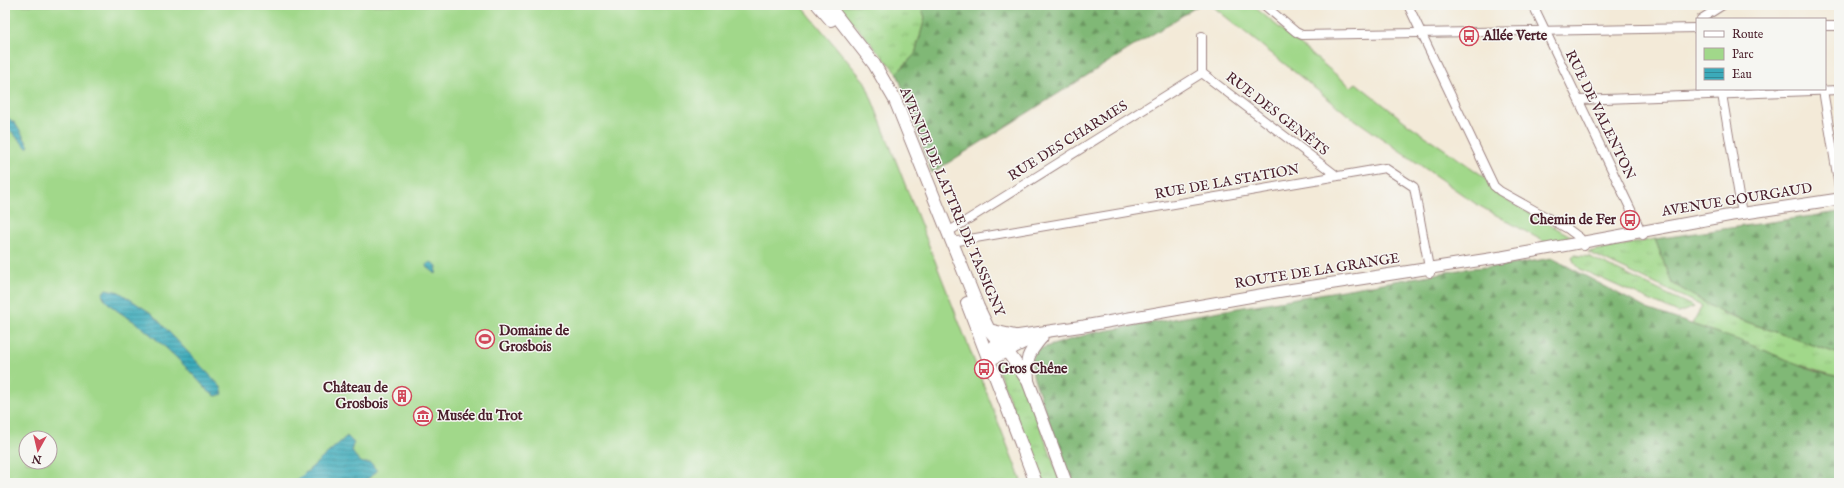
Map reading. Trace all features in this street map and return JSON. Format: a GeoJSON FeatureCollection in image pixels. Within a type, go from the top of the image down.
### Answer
{"type":"FeatureCollection","features":[{"type":"Feature","properties":{"kind":"main road"},"geometry":{"type":"LineString","coordinates":[[818,5],[862,57],[884,92],[988,355],[1036,483]]}},
{"type":"Feature","properties":{"kind":"main road","name":"AVENUE DE LATTRE DE TASSIGNY"},"geometry":{"type":"LineString","coordinates":[[828,5],[874,64],[891,94],[978,307],[990,330],[1028,382],[1066,483]]}},
{"type":"Feature","properties":{"kind":"main road","name":"AVENUE GOURGAUD"},"geometry":{"type":"LineString","coordinates":[[1643,234],[1742,214],[1839,199]]}},
{"type":"Feature","properties":{"kind":"main road","name":"AVENUE GOURGAUD"},"geometry":{"type":"LineString","coordinates":[[1643,234],[1839,203]]}},
{"type":"Feature","properties":{"kind":"main road","name":"ROUTE DE LA GRANGE"},"geometry":{"type":"LineString","coordinates":[[1003,347],[1014,336],[1041,335],[1282,298],[1643,234]]}},
{"type":"Feature","properties":{"kind":"main road"},"geometry":{"type":"LineString","coordinates":[[990,330],[1014,336]]}},
{"type":"Feature","properties":{"kind":"main road"},"geometry":{"type":"LineString","coordinates":[[1028,382],[1028,355],[1041,335]]}},
{"type":"Feature","properties":{"kind":"main road","name":"ROUTE DE LA GRANGE"},"geometry":{"type":"LineString","coordinates":[[1003,347],[1030,340],[1041,335]]}},
{"type":"Feature","properties":{"kind":"main road"},"geometry":{"type":"LineString","coordinates":[[988,355],[1003,347]]}},
{"type":"Feature","properties":{"kind":"street"},"geometry":{"type":"LineString","coordinates":[[1264,5],[1296,32],[1302,35],[1696,28]]}},
{"type":"Feature","properties":{"kind":"street"},"geometry":{"type":"LineString","coordinates":[[1408,5],[1494,186],[1500,192],[1568,229],[1580,238],[1583,244]]}},
{"type":"Feature","properties":{"kind":"street","name":"RUE DE VALENTON"},"geometry":{"type":"LineString","coordinates":[[1533,5],[1580,100],[1643,234]]}},
{"type":"Feature","properties":{"kind":"street"},"geometry":{"type":"LineString","coordinates":[[1703,18],[1723,5]]}},
{"type":"Feature","properties":{"kind":"street"},"geometry":{"type":"LineString","coordinates":[[1687,28],[1696,23]]}},
{"type":"Feature","properties":{"kind":"street"},"geometry":{"type":"LineString","coordinates":[[1826,26],[1839,26]]}},
{"type":"Feature","properties":{"kind":"street"},"geometry":{"type":"LineString","coordinates":[[1202,36],[1202,73]]}},
{"type":"Feature","properties":{"kind":"street","name":"RUE DES CHARMES"},"geometry":{"type":"LineString","coordinates":[[950,237],[1202,73]]}},
{"type":"Feature","properties":{"kind":"street","name":"RUE DES GENÊTS"},"geometry":{"type":"LineString","coordinates":[[1202,73],[1336,176]]}},
{"type":"Feature","properties":{"kind":"street"},"geometry":{"type":"LineString","coordinates":[[1823,90],[1839,187]]}},
{"type":"Feature","properties":{"kind":"street"},"geometry":{"type":"LineString","coordinates":[[1580,100],[1722,94],[1741,91],[1839,90]]}},
{"type":"Feature","properties":{"kind":"street"},"geometry":{"type":"LineString","coordinates":[[1722,94],[1742,214]]}},
{"type":"Feature","properties":{"kind":"street","name":"RUE DE LA STATION"},"geometry":{"type":"LineString","coordinates":[[950,237],[1385,168],[1414,187],[1429,271]]}},
{"type":"Feature","properties":{"kind":"green space","name":"Domaine de Grosbois"},"geometry":{"type":"Polygon","coordinates":[[[5,5],[801,5],[865,82],[1022,483],[5,483],[5,5]]]}},
{"type":"Feature","properties":{"kind":"green space"},"geometry":{"type":"Polygon","coordinates":[[[837,5],[921,5],[925,18],[915,54],[897,73],[837,5]]]}},
{"type":"Feature","properties":{"kind":"green space"},"geometry":{"type":"Polygon","coordinates":[[[921,5],[1199,5],[932,173],[897,73],[915,54],[925,18],[921,5]]]}},
{"type":"Feature","properties":{"kind":"green space"},"geometry":{"type":"Polygon","coordinates":[[[1211,5],[1252,5],[1351,87],[1356,83],[1408,124],[1489,180],[1498,195],[1572,237],[1573,242],[1548,246],[1543,241],[1476,204],[1347,114],[1211,5]]]}},
{"type":"Feature","properties":{"kind":"green space"},"geometry":{"type":"Polygon","coordinates":[[[1839,212],[1839,354],[1724,314],[1672,283],[1655,239],[1839,212]]]}},
{"type":"Feature","properties":{"kind":"green space"},"geometry":{"type":"Polygon","coordinates":[[[1655,239],[1672,283],[1724,314],[1839,354],[1839,377],[1783,359],[1692,324],[1702,306],[1588,252],[1655,239]]]}},
{"type":"Feature","properties":{"kind":"green space"},"geometry":{"type":"Polygon","coordinates":[[[1574,255],[1590,257],[1694,307],[1678,313],[1580,269],[1574,262],[1572,257],[1574,255]]]}},
{"type":"Feature","properties":{"kind":"green space"},"geometry":{"type":"Polygon","coordinates":[[[1552,258],[1647,309],[1738,340],[1815,371],[1839,377],[1839,483],[1070,483],[1033,375],[1032,358],[1036,350],[1092,333],[1471,268],[1504,266],[1552,258]]]}},
{"type":"Feature","properties":{"kind":"green space"},"geometry":{"type":"Polygon","coordinates":[[[1007,360],[1031,404],[1061,483],[1042,483],[996,365],[1007,360]]]}},
{"type":"Feature","properties":{"kind":"water"},"geometry":{"type":"Polygon","coordinates":[[[5,116],[15,123],[29,146],[27,148],[5,125],[5,116]]]}},
{"type":"Feature","properties":{"kind":"water"},"geometry":{"type":"Polygon","coordinates":[[[431,262],[437,266],[436,274],[427,267],[427,264],[431,262]]]}},
{"type":"Feature","properties":{"kind":"water"},"geometry":{"type":"Polygon","coordinates":[[[106,289],[119,292],[151,313],[221,387],[223,394],[216,396],[210,392],[161,344],[139,325],[113,308],[102,294],[106,289]]]}},
{"type":"Feature","properties":{"kind":"water"},"geometry":{"type":"Polygon","coordinates":[[[347,436],[354,443],[352,446],[353,452],[362,463],[371,463],[377,471],[363,483],[294,483],[347,436]]]}},
{"type":"Feature","properties":{"kind":"place","name":"Allée Verte"},"geometry":{"type":"Point","coordinates":[1469,36]}},
{"type":"Feature","properties":{"kind":"place","name":"Chemin de Fer"},"geometry":{"type":"Point","coordinates":[1630,220]}},
{"type":"Feature","properties":{"kind":"place","name":"Domaine de Grosbois"},"geometry":{"type":"Point","coordinates":[485,339]}},
{"type":"Feature","properties":{"kind":"place","name":"Gros Chêne"},"geometry":{"type":"Point","coordinates":[984,369]}},
{"type":"Feature","properties":{"kind":"place","name":"Château de Grosbois"},"geometry":{"type":"Point","coordinates":[402,396]}},
{"type":"Feature","properties":{"kind":"place","name":"Musée du Trot"},"geometry":{"type":"Point","coordinates":[423,416]}}]}
